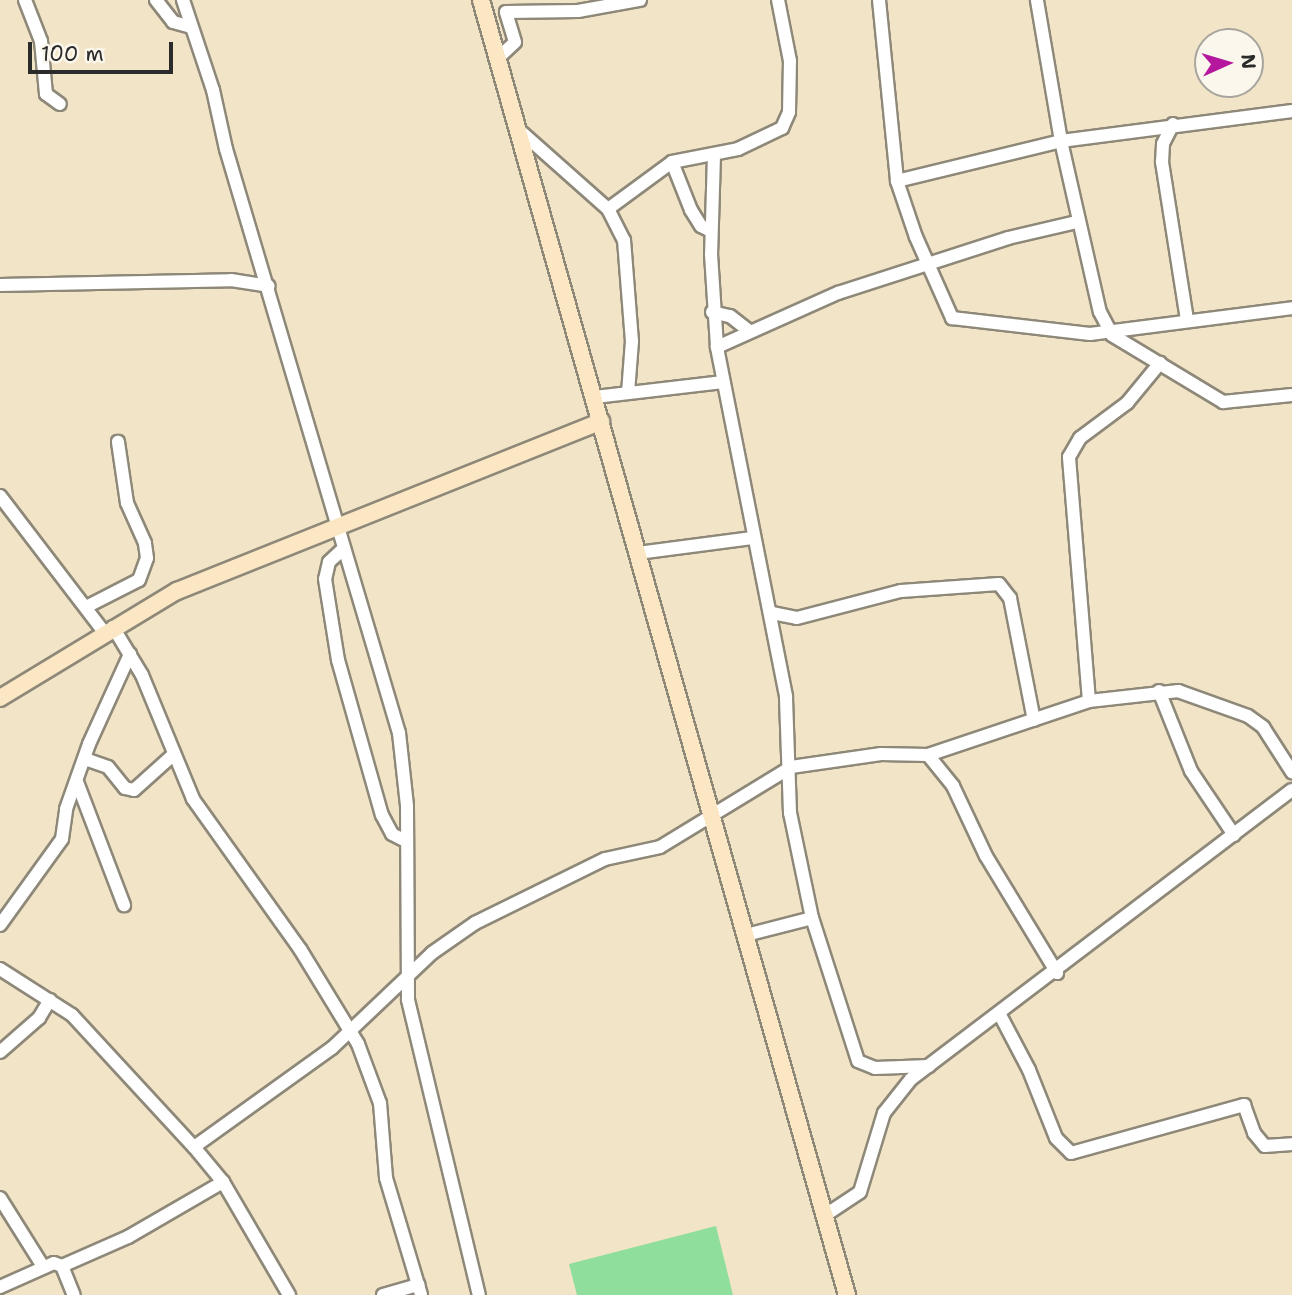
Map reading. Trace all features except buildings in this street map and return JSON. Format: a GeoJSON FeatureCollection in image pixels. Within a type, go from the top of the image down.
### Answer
{"type":"FeatureCollection","features":[{"type":"Feature","properties":{"kind":"main road"},"geometry":{"type":"LineString","coordinates":[[481,0],[847,1295]]}},
{"type":"Feature","properties":{"kind":"main road"},"geometry":{"type":"LineString","coordinates":[[0,698],[108,629],[209,576],[601,421]]}},
{"type":"Feature","properties":{"kind":"street"},"geometry":{"type":"LineString","coordinates":[[26,0],[41,41],[46,94],[60,104]]}},
{"type":"Feature","properties":{"kind":"street"},"geometry":{"type":"LineString","coordinates":[[156,0],[173,22],[188,26]]}},
{"type":"Feature","properties":{"kind":"street"},"geometry":{"type":"LineString","coordinates":[[183,0],[188,26],[213,90],[226,149],[269,286],[343,549],[399,733],[406,841],[405,980],[413,1031],[479,1295]]}},
{"type":"Feature","properties":{"kind":"street"},"geometry":{"type":"LineString","coordinates":[[498,58],[515,42],[503,6],[578,11],[640,0]]}},
{"type":"Feature","properties":{"kind":"street"},"geometry":{"type":"LineString","coordinates":[[608,209],[672,162],[714,155],[765,140],[782,128],[788,117],[790,61],[778,0]]}},
{"type":"Feature","properties":{"kind":"street"},"geometry":{"type":"LineString","coordinates":[[879,0],[897,181],[952,318],[1079,334],[1292,308]]}},
{"type":"Feature","properties":{"kind":"street"},"geometry":{"type":"LineString","coordinates":[[1037,0],[1077,222],[1100,312],[1110,331],[1223,402],[1292,395]]}},
{"type":"Feature","properties":{"kind":"street"},"geometry":{"type":"LineString","coordinates":[[897,181],[1061,141],[1173,124],[1292,111]]}},
{"type":"Feature","properties":{"kind":"street"},"geometry":{"type":"LineString","coordinates":[[1173,124],[1163,144],[1162,162],[1187,320]]}},
{"type":"Feature","properties":{"kind":"street"},"geometry":{"type":"LineString","coordinates":[[519,130],[608,209],[624,240],[632,341],[628,393]]}},
{"type":"Feature","properties":{"kind":"street"},"geometry":{"type":"LineString","coordinates":[[714,155],[712,312],[752,538],[772,613],[786,696],[791,767],[790,813],[813,918],[858,1061],[875,1068],[929,1066]]}},
{"type":"Feature","properties":{"kind":"street"},"geometry":{"type":"LineString","coordinates":[[672,162],[691,210],[701,226],[711,231]]}},
{"type":"Feature","properties":{"kind":"street"},"geometry":{"type":"LineString","coordinates":[[717,347],[814,301],[931,266],[1008,238],[1077,222]]}},
{"type":"Feature","properties":{"kind":"street"},"geometry":{"type":"LineString","coordinates":[[0,285],[231,281],[269,286]]}},
{"type":"Feature","properties":{"kind":"street"},"geometry":{"type":"LineString","coordinates":[[712,312],[730,316],[749,331]]}},
{"type":"Feature","properties":{"kind":"street"},"geometry":{"type":"LineString","coordinates":[[1088,701],[1069,457],[1080,438],[1127,403],[1160,363]]}},
{"type":"Feature","properties":{"kind":"street"},"geometry":{"type":"LineString","coordinates":[[595,397],[723,382]]}},
{"type":"Feature","properties":{"kind":"street"},"geometry":{"type":"LineString","coordinates":[[86,607],[139,580],[147,558],[145,542],[127,503],[118,442]]}},
{"type":"Feature","properties":{"kind":"street"},"geometry":{"type":"LineString","coordinates":[[0,496],[86,607],[130,654],[193,799],[300,948],[351,1030],[380,1103],[386,1178],[420,1290],[383,1295]]}},
{"type":"Feature","properties":{"kind":"street"},"geometry":{"type":"LineString","coordinates":[[638,553],[752,538]]}},
{"type":"Feature","properties":{"kind":"street"},"geometry":{"type":"LineString","coordinates":[[343,549],[329,562],[325,579],[338,660],[382,816],[392,834],[406,841]]}},
{"type":"Feature","properties":{"kind":"street"},"geometry":{"type":"LineString","coordinates":[[772,613],[797,618],[901,591],[999,584],[1010,597],[1034,720]]}},
{"type":"Feature","properties":{"kind":"street"},"geometry":{"type":"LineString","coordinates":[[0,925],[62,839],[85,759],[130,654]]}},
{"type":"Feature","properties":{"kind":"street"},"geometry":{"type":"LineString","coordinates":[[1158,691],[1192,771],[1234,835]]}},
{"type":"Feature","properties":{"kind":"street"},"geometry":{"type":"LineString","coordinates":[[194,1147],[312,1064],[432,953],[475,923],[606,859],[655,849],[713,818],[791,767],[881,754],[928,755],[1088,701],[1158,691],[1194,695],[1248,716],[1262,726],[1292,772]]}},
{"type":"Feature","properties":{"kind":"street"},"geometry":{"type":"LineString","coordinates":[[85,759],[108,767],[125,788],[134,790],[173,755]]}},
{"type":"Feature","properties":{"kind":"street"},"geometry":{"type":"LineString","coordinates":[[928,755],[953,786],[986,856],[1057,973]]}},
{"type":"Feature","properties":{"kind":"street"},"geometry":{"type":"LineString","coordinates":[[77,782],[124,905]]}},
{"type":"Feature","properties":{"kind":"street"},"geometry":{"type":"LineString","coordinates":[[824,1216],[857,1196],[890,1102],[929,1066],[1057,973],[1292,790]]}},
{"type":"Feature","properties":{"kind":"street"},"geometry":{"type":"LineString","coordinates":[[746,935],[813,918]]}},
{"type":"Feature","properties":{"kind":"street"},"geometry":{"type":"LineString","coordinates":[[0,969],[72,1015],[114,1064],[142,1086],[223,1182],[289,1295]]}},
{"type":"Feature","properties":{"kind":"street"},"geometry":{"type":"LineString","coordinates":[[0,1052],[39,1018],[50,1000]]}},
{"type":"Feature","properties":{"kind":"street"},"geometry":{"type":"LineString","coordinates":[[999,1013],[1029,1070],[1056,1138],[1071,1153],[1244,1105],[1254,1133],[1265,1146],[1292,1144]]}},
{"type":"Feature","properties":{"kind":"street"},"geometry":{"type":"LineString","coordinates":[[0,1287],[43,1265],[62,1266],[128,1237],[223,1182]]}},
{"type":"Feature","properties":{"kind":"street"},"geometry":{"type":"LineString","coordinates":[[0,1198],[43,1265]]}},
{"type":"Feature","properties":{"kind":"street"},"geometry":{"type":"LineString","coordinates":[[62,1266],[74,1295]]}},
{"type":"Feature","properties":{"kind":"green space"},"geometry":{"type":"Polygon","coordinates":[[[716,1226],[733,1295],[577,1295],[569,1264],[716,1226]]]}}]}
